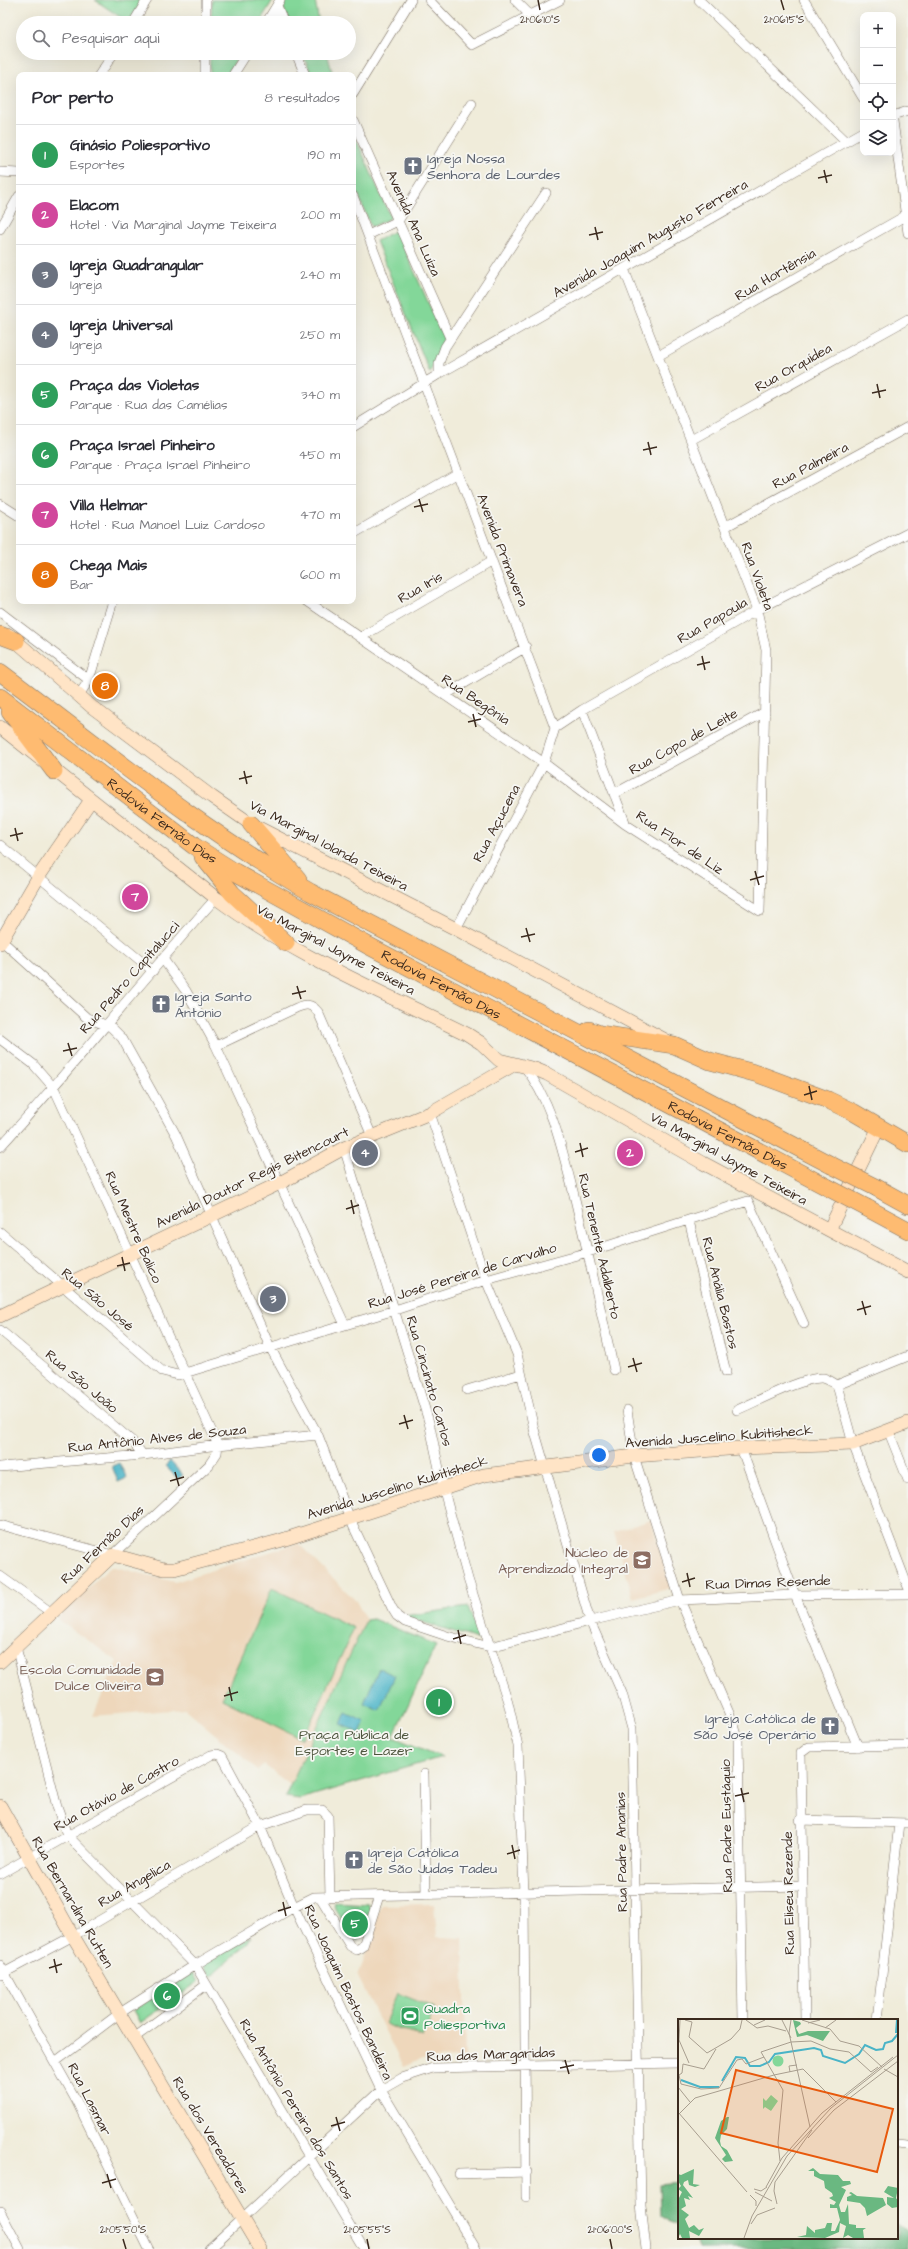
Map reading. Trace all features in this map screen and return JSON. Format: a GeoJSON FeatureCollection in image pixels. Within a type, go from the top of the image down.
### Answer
{"type":"FeatureCollection","features":[{"type":"Feature","properties":{"kind":"highway"},"geometry":{"type":"LineString","coordinates":[[0,635],[16,641]]}},
{"type":"Feature","properties":{"kind":"highway","name":"Rodovia Fernão Dias"},"geometry":{"type":"LineString","coordinates":[[0,672],[209,830],[266,867],[310,892],[908,1204]]}},
{"type":"Feature","properties":{"kind":"highway"},"geometry":{"type":"LineString","coordinates":[[0,698],[54,771]]}},
{"type":"Feature","properties":{"kind":"highway","name":"Rodovia Fernão Dias"},"geometry":{"type":"LineString","coordinates":[[0,698],[194,846],[285,901],[908,1230]]}},
{"type":"Feature","properties":{"kind":"highway"},"geometry":{"type":"LineString","coordinates":[[251,824],[283,864],[310,892]]}},
{"type":"Feature","properties":{"kind":"highway"},"geometry":{"type":"LineString","coordinates":[[194,846],[232,893],[286,943]]}},
{"type":"Feature","properties":{"kind":"highway"},"geometry":{"type":"LineString","coordinates":[[550,1017],[600,1034],[674,1045],[710,1061],[758,1074],[828,1100],[908,1144]]}},
{"type":"Feature","properties":{"kind":"street"},"geometry":{"type":"LineString","coordinates":[[137,16],[147,0]]}},
{"type":"Feature","properties":{"kind":"street"},"geometry":{"type":"LineString","coordinates":[[206,0],[206,16]]}},
{"type":"Feature","properties":{"kind":"street"},"geometry":{"type":"LineString","coordinates":[[356,89],[411,0]]}},
{"type":"Feature","properties":{"kind":"street"},"geometry":{"type":"LineString","coordinates":[[428,0],[472,45],[560,0]]}},
{"type":"Feature","properties":{"kind":"street"},"geometry":{"type":"LineString","coordinates":[[515,0],[531,16]]}},
{"type":"Feature","properties":{"kind":"street"},"geometry":{"type":"LineString","coordinates":[[699,0],[846,141]]}},
{"type":"Feature","properties":{"kind":"street"},"geometry":{"type":"LineString","coordinates":[[804,0],[860,93]]}},
{"type":"Feature","properties":{"kind":"street"},"geometry":{"type":"LineString","coordinates":[[271,16],[279,3]]}},
{"type":"Feature","properties":{"kind":"street"},"geometry":{"type":"LineString","coordinates":[[279,3],[282,16]]}},
{"type":"Feature","properties":{"kind":"street"},"geometry":{"type":"LineString","coordinates":[[101,72],[109,60]]}},
{"type":"Feature","properties":{"kind":"street"},"geometry":{"type":"LineString","coordinates":[[205,60],[205,72]]}},
{"type":"Feature","properties":{"kind":"street"},"geometry":{"type":"LineString","coordinates":[[236,72],[243,60]]}},
{"type":"Feature","properties":{"kind":"street"},"geometry":{"type":"LineString","coordinates":[[299,60],[304,72]]}},
{"type":"Feature","properties":{"kind":"street"},"geometry":{"type":"LineString","coordinates":[[368,235],[398,221],[472,103]]}},
{"type":"Feature","properties":{"kind":"street"},"geometry":{"type":"LineString","coordinates":[[896,115],[908,111]]}},
{"type":"Feature","properties":{"kind":"street","name":"Avenida Ana Luíza"},"geometry":{"type":"LineString","coordinates":[[356,127],[450,338]]}},
{"type":"Feature","properties":{"kind":"street","name":"Avenida Joaquim Augusto Ferreira"},"geometry":{"type":"LineString","coordinates":[[356,425],[425,382],[860,134]]}},
{"type":"Feature","properties":{"kind":"street"},"geometry":{"type":"LineString","coordinates":[[896,145],[908,233]]}},
{"type":"Feature","properties":{"kind":"street"},"geometry":{"type":"LineString","coordinates":[[0,172],[16,173]]}},
{"type":"Feature","properties":{"kind":"street"},"geometry":{"type":"LineString","coordinates":[[439,374],[441,355],[450,338],[546,193]]}},
{"type":"Feature","properties":{"kind":"street"},"geometry":{"type":"LineString","coordinates":[[0,229],[16,201]]}},
{"type":"Feature","properties":{"kind":"street"},"geometry":{"type":"LineString","coordinates":[[356,204],[425,382]]}},
{"type":"Feature","properties":{"kind":"street","name":"Rua Hortênsia"},"geometry":{"type":"LineString","coordinates":[[658,356],[905,216]]}},
{"type":"Feature","properties":{"kind":"street","name":"Rua Violeta"},"geometry":{"type":"LineString","coordinates":[[624,269],[757,610],[766,650],[760,911]]}},
{"type":"Feature","properties":{"kind":"street","name":"Rua Orquídea"},"geometry":{"type":"LineString","coordinates":[[691,440],[908,319]]}},
{"type":"Feature","properties":{"kind":"street","name":"Avenida Primavera"},"geometry":{"type":"LineString","coordinates":[[425,382],[555,728]]}},
{"type":"Feature","properties":{"kind":"street","name":"Rua Palmeira"},"geometry":{"type":"LineString","coordinates":[[725,527],[908,427]]}},
{"type":"Feature","properties":{"kind":"street"},"geometry":{"type":"LineString","coordinates":[[356,532],[458,473]]}},
{"type":"Feature","properties":{"kind":"street"},"geometry":{"type":"LineString","coordinates":[[0,504],[16,514]]}},
{"type":"Feature","properties":{"kind":"street","name":"Rua Papoula"},"geometry":{"type":"LineString","coordinates":[[555,728],[582,710],[757,610],[908,532]]}},
{"type":"Feature","properties":{"kind":"street","name":"Rua Irís"},"geometry":{"type":"LineString","coordinates":[[361,637],[492,561]]}},
{"type":"Feature","properties":{"kind":"street"},"geometry":{"type":"LineString","coordinates":[[79,695],[89,680],[112,604]]}},
{"type":"Feature","properties":{"kind":"street","name":"Rua Begônia"},"geometry":{"type":"LineString","coordinates":[[312,604],[544,763],[625,824]]}},
{"type":"Feature","properties":{"kind":"street"},"geometry":{"type":"LineString","coordinates":[[0,612],[89,680]]}},
{"type":"Feature","properties":{"kind":"street","name":"Via Marginal Iolanda Teixeira"},"geometry":{"type":"LineString","coordinates":[[0,628],[79,695],[212,797],[251,824],[456,929],[674,1045]]}},
{"type":"Feature","properties":{"kind":"street"},"geometry":{"type":"LineString","coordinates":[[445,695],[526,648]]}},
{"type":"Feature","properties":{"kind":"street","name":"Rua Flor de Liz"},"geometry":{"type":"LineString","coordinates":[[582,710],[625,824],[760,911]]}},
{"type":"Feature","properties":{"kind":"street","name":"Rua Copo de Leite"},"geometry":{"type":"LineString","coordinates":[[614,794],[765,712]]}},
{"type":"Feature","properties":{"kind":"street","name":"Via Marginal Jayme Teixeira"},"geometry":{"type":"LineString","coordinates":[[0,727],[239,915],[286,943],[466,1034],[481,1043],[495,1058],[525,1066],[908,1272]]}},
{"type":"Feature","properties":{"kind":"street","name":"Rua Açucena"},"geometry":{"type":"LineString","coordinates":[[456,929],[544,763],[555,728]]}},
{"type":"Feature","properties":{"kind":"street"},"geometry":{"type":"LineString","coordinates":[[91,800],[39,876],[1,941],[87,1018],[105,1024],[116,1030],[122,1038],[176,1135],[270,1347],[318,1435],[350,1519],[392,1608],[401,1620],[447,1636],[490,1646]]}},
{"type":"Feature","properties":{"kind":"street"},"geometry":{"type":"LineString","coordinates":[[0,845],[153,971]]}},
{"type":"Feature","properties":{"kind":"street","name":"Rua Pedro Capitalucci"},"geometry":{"type":"LineString","coordinates":[[0,1147],[54,1088],[105,1024],[216,898]]}},
{"type":"Feature","properties":{"kind":"street"},"geometry":{"type":"LineString","coordinates":[[163,959],[186,990],[216,1046],[345,1325]]}},
{"type":"Feature","properties":{"kind":"street"},"geometry":{"type":"LineString","coordinates":[[216,1046],[296,1008],[308,1004],[313,1006],[318,1012],[372,1136]]}},
{"type":"Feature","properties":{"kind":"street","name":"Rua Mestre Balico"},"geometry":{"type":"LineString","coordinates":[[0,1039],[33,1064],[54,1088],[132,1254],[184,1373],[218,1445]]}},
{"type":"Feature","properties":{"kind":"street","name":"Avenida Doutor Regis Bitencourt"},"geometry":{"type":"LineString","coordinates":[[0,1316],[62,1288],[280,1183],[344,1148],[430,1113],[525,1066]]}},
{"type":"Feature","properties":{"kind":"street","name":"Rua Tenente Adalberto"},"geometry":{"type":"LineString","coordinates":[[525,1066],[541,1092],[559,1137],[588,1252],[614,1370]]}},
{"type":"Feature","properties":{"kind":"street","name":"Rua Padre Ananias"},"geometry":{"type":"LineString","coordinates":[[430,1113],[486,1280],[515,1349],[520,1374],[545,1469],[590,1621],[622,1693],[632,1729],[641,2205],[646,2249]]}},
{"type":"Feature","properties":{"kind":"street"},"geometry":{"type":"LineString","coordinates":[[829,1230],[879,1127]]}},
{"type":"Feature","properties":{"kind":"street","name":"Rua Cincinato Carlos"},"geometry":{"type":"LineString","coordinates":[[344,1148],[429,1422],[443,1487],[468,1579],[510,1708],[518,1746],[524,1893],[526,2197]]}},
{"type":"Feature","properties":{"kind":"street","name":"Rua José Pereira de Carvalho"},"geometry":{"type":"LineString","coordinates":[[184,1373],[395,1310],[486,1280],[689,1222],[748,1201],[804,1324]]}},
{"type":"Feature","properties":{"kind":"street","name":"Rua Anália Bastos"},"geometry":{"type":"LineString","coordinates":[[689,1222],[726,1372]]}},
{"type":"Feature","properties":{"kind":"street","name":"Rua São José"},"geometry":{"type":"LineString","coordinates":[[0,1232],[62,1288],[162,1371],[178,1375],[184,1373]]}},
{"type":"Feature","properties":{"kind":"street","name":"Rua São João"},"geometry":{"type":"LineString","coordinates":[[0,1330],[128,1438],[143,1455]]}},
{"type":"Feature","properties":{"kind":"street"},"geometry":{"type":"LineString","coordinates":[[837,1385],[908,1356]]}},
{"type":"Feature","properties":{"kind":"street"},"geometry":{"type":"LineString","coordinates":[[467,1390],[520,1374]]}},
{"type":"Feature","properties":{"kind":"street"},"geometry":{"type":"LineString","coordinates":[[737,1410],[808,1380],[822,1378],[830,1380],[837,1385],[853,1444],[908,1587]]}},
{"type":"Feature","properties":{"kind":"street","name":"Rua Padre Eustáquio"},"geometry":{"type":"LineString","coordinates":[[627,1410],[634,1456],[680,1600],[733,1722],[738,1738],[744,2019]]}},
{"type":"Feature","properties":{"kind":"street","name":"Avenida Juscelino Kubitisheck"},"geometry":{"type":"LineString","coordinates":[[113,1555],[174,1569],[218,1558],[350,1519],[443,1487],[505,1471],[545,1469],[634,1456],[740,1448],[853,1444],[908,1423]]}},
{"type":"Feature","properties":{"kind":"street"},"geometry":{"type":"LineString","coordinates":[[888,1430],[908,1480]]}},
{"type":"Feature","properties":{"kind":"street","name":"Rua Antônio Alves de Souza"},"geometry":{"type":"LineString","coordinates":[[0,1467],[143,1455],[218,1445],[318,1435]]}},
{"type":"Feature","properties":{"kind":"street","name":"Rua Fernão Dias"},"geometry":{"type":"LineString","coordinates":[[0,1662],[209,1465],[218,1453],[218,1445]]}},
{"type":"Feature","properties":{"kind":"street"},"geometry":{"type":"LineString","coordinates":[[740,1448],[795,1595],[858,1747],[908,1745]]}},
{"type":"Feature","properties":{"kind":"street"},"geometry":{"type":"LineString","coordinates":[[0,1525],[113,1555]]}},
{"type":"Feature","properties":{"kind":"street"},"geometry":{"type":"LineString","coordinates":[[0,1576],[52,1613]]}},
{"type":"Feature","properties":{"kind":"street","name":"Rua Dimas Resende"},"geometry":{"type":"LineString","coordinates":[[490,1646],[680,1600],[795,1595],[908,1594]]}},
{"type":"Feature","properties":{"kind":"street"},"geometry":{"type":"LineString","coordinates":[[16,1647],[57,1807],[67,1835]]}},
{"type":"Feature","properties":{"kind":"street","name":"Rua Eliseu Rezende"},"geometry":{"type":"LineString","coordinates":[[805,2019],[803,1886],[800,1820],[801,1753],[809,1747],[858,1747]]}},
{"type":"Feature","properties":{"kind":"street","name":"Rua Joaquim Bastos Bandeira"},"geometry":{"type":"LineString","coordinates":[[205,1760],[214,1754],[222,1756],[260,1826],[294,1907],[381,2090],[476,2249]]}},
{"type":"Feature","properties":{"kind":"street","name":"Rua Otávio de Castro"},"geometry":{"type":"LineString","coordinates":[[0,1874],[30,1858],[67,1835],[205,1760]]}},
{"type":"Feature","properties":{"kind":"street"},"geometry":{"type":"LineString","coordinates":[[424,1774],[426,1895]]}},
{"type":"Feature","properties":{"kind":"street","name":"Rua Bernardina Rutten"},"geometry":{"type":"LineString","coordinates":[[0,1806],[73,1936],[134,2038]]}},
{"type":"Feature","properties":{"kind":"street","name":"Rua Angelica"},"geometry":{"type":"LineString","coordinates":[[1,1971],[73,1936],[260,1826],[307,1810],[318,1809],[326,1812],[330,1823],[325,1896]]}},
{"type":"Feature","properties":{"kind":"street"},"geometry":{"type":"LineString","coordinates":[[800,1820],[904,1823],[876,2019]]}},
{"type":"Feature","properties":{"kind":"street","name":"Rua Antônio Pereira dos Santos"},"geometry":{"type":"LineString","coordinates":[[67,1835],[195,1965],[310,2155],[364,2249]]}},
{"type":"Feature","properties":{"kind":"street"},"geometry":{"type":"LineString","coordinates":[[55,2062],[120,2013],[195,1965],[294,1907],[325,1896],[803,1886]]}},
{"type":"Feature","properties":{"kind":"street"},"geometry":{"type":"LineString","coordinates":[[325,1896],[350,1946],[357,1950],[363,1946],[379,1896]]}},
{"type":"Feature","properties":{"kind":"street","name":"Rua Lasmar"},"geometry":{"type":"LineString","coordinates":[[1,1971],[55,2062],[149,2249]]}},
{"type":"Feature","properties":{"kind":"street"},"geometry":{"type":"LineString","coordinates":[[134,2038],[206,1985]]}},
{"type":"Feature","properties":{"kind":"street","name":"Rua dos Vereadores"},"geometry":{"type":"LineString","coordinates":[[134,2038],[243,2217],[260,2249]]}},
{"type":"Feature","properties":{"kind":"street","name":"Rua das Margaridas"},"geometry":{"type":"LineString","coordinates":[[209,2249],[381,2090],[402,2078],[433,2068],[678,2063]]}},
{"type":"Feature","properties":{"kind":"street"},"geometry":{"type":"LineString","coordinates":[[898,2144],[908,2145]]}},
{"type":"Feature","properties":{"kind":"street"},"geometry":{"type":"LineString","coordinates":[[458,2174],[527,2172]]}},
{"type":"Feature","properties":{"kind":"street"},"geometry":{"type":"LineString","coordinates":[[0,2211],[20,2249]]}},
{"type":"Feature","properties":{"kind":"shaded area","name":"Núcleo de Aprendizado Integral"},"geometry":{"type":"Polygon","coordinates":[[[651,1520],[671,1588],[633,1598],[614,1532],[651,1520]]]}},
{"type":"Feature","properties":{"kind":"shaded area"},"geometry":{"type":"Polygon","coordinates":[[[298,1543],[356,1601],[366,1620],[290,1785],[263,1764],[258,1770],[185,1709],[93,1716],[117,1661],[57,1619],[111,1566],[175,1582],[298,1543]]]}},
{"type":"Feature","properties":{"kind":"shaded area"},"geometry":{"type":"Polygon","coordinates":[[[434,1904],[437,1937],[463,1938],[465,2058],[422,2059],[403,2067],[358,1977],[381,1905],[434,1904]]]}},
{"type":"Feature","properties":{"kind":"green space"},"geometry":{"type":"Polygon","coordinates":[[[95,0],[142,0],[133,16],[119,16],[95,0]]]}},
{"type":"Feature","properties":{"kind":"green space"},"geometry":{"type":"Polygon","coordinates":[[[212,0],[273,0],[263,16],[211,16],[212,0]]]}},
{"type":"Feature","properties":{"kind":"green space"},"geometry":{"type":"Polygon","coordinates":[[[287,0],[315,0],[318,16],[287,16],[283,7],[287,0]]]}},
{"type":"Feature","properties":{"kind":"green space"},"geometry":{"type":"Polygon","coordinates":[[[210,60],[236,60],[229,72],[210,72],[210,60]]]}},
{"type":"Feature","properties":{"kind":"green space"},"geometry":{"type":"Polygon","coordinates":[[[305,60],[329,60],[332,72],[311,72],[305,60]]]}},
{"type":"Feature","properties":{"kind":"green space"},"geometry":{"type":"Polygon","coordinates":[[[356,139],[391,218],[371,227],[356,190],[356,139]]]}},
{"type":"Feature","properties":{"kind":"green space"},"geometry":{"type":"Polygon","coordinates":[[[396,230],[444,338],[430,373],[376,241],[396,230]]]}},
{"type":"Feature","properties":{"kind":"green space"},"geometry":{"type":"Polygon","coordinates":[[[272,1588],[354,1628],[303,1739],[222,1699],[272,1588]]]}},
{"type":"Feature","properties":{"kind":"green space"},"geometry":{"type":"Polygon","coordinates":[[[468,1607],[481,1640],[403,1616],[468,1607]]]}},
{"type":"Feature","properties":{"kind":"green space","name":"Praça Pública de Esportes e Lazer"},"geometry":{"type":"Polygon","coordinates":[[[373,1619],[436,1645],[393,1737],[442,1757],[300,1799],[285,1797],[366,1620],[373,1619]]]}},
{"type":"Feature","properties":{"kind":"green space"},"geometry":{"type":"Polygon","coordinates":[[[334,1902],[368,1904],[371,1908],[357,1941],[333,1906],[334,1902]]]}},
{"type":"Feature","properties":{"kind":"green space"},"geometry":{"type":"Polygon","coordinates":[[[251,1937],[248,1943],[210,1977],[202,1964],[251,1937]]]}},
{"type":"Feature","properties":{"kind":"green space"},"geometry":{"type":"Polygon","coordinates":[[[193,1972],[198,1982],[140,2023],[133,2010],[193,1972]]]}},
{"type":"Feature","properties":{"kind":"green space","name":"Quadra Poliesportiva"},"geometry":{"type":"Polygon","coordinates":[[[397,1993],[435,2008],[423,2038],[385,2023],[397,1993]]]}},
{"type":"Feature","properties":{"kind":"green space"},"geometry":{"type":"Polygon","coordinates":[[[678,2182],[678,2226],[660,2216],[659,2184],[678,2182]]]}},
{"type":"Feature","properties":{"kind":"green space"},"geometry":{"type":"Polygon","coordinates":[[[898,2225],[908,2234],[908,2249],[698,2249],[694,2239],[898,2239],[898,2225]]]}},
{"type":"Feature","properties":{"kind":"water"},"geometry":{"type":"Polygon","coordinates":[[[170,1461],[183,1475],[178,1479],[165,1466],[170,1461]]]}},
{"type":"Feature","properties":{"kind":"water"},"geometry":{"type":"Polygon","coordinates":[[[119,1463],[127,1478],[118,1482],[112,1466],[119,1463]]]}},
{"type":"Feature","properties":{"kind":"water"},"geometry":{"type":"Polygon","coordinates":[[[379,1668],[395,1676],[379,1710],[364,1703],[379,1668]]]}},
{"type":"Feature","properties":{"kind":"water"},"geometry":{"type":"Polygon","coordinates":[[[346,1712],[365,1721],[360,1733],[341,1724],[346,1712]]]}},
{"type":"Feature","properties":{"kind":"place","name":"Igreja Nossa Senhora de Lourdes"},"geometry":{"type":"Point","coordinates":[413,166]}},
{"type":"Feature","properties":{"kind":"place","name":"Chega Mais"},"geometry":{"type":"Point","coordinates":[105,686]}},
{"type":"Feature","properties":{"kind":"place","name":"Villa Helmar"},"geometry":{"type":"Point","coordinates":[135,897]}},
{"type":"Feature","properties":{"kind":"place","name":"Igreja Santo Antonio"},"geometry":{"type":"Point","coordinates":[161,1004]}},
{"type":"Feature","properties":{"kind":"place","name":"Igreja Universal"},"geometry":{"type":"Point","coordinates":[365,1153]}},
{"type":"Feature","properties":{"kind":"place","name":"Elacom"},"geometry":{"type":"Point","coordinates":[630,1153]}},
{"type":"Feature","properties":{"kind":"place","name":"Igreja Quadrangular"},"geometry":{"type":"Point","coordinates":[273,1299]}},
{"type":"Feature","properties":{"kind":"place","name":"Núcleo de Aprendizado Integral"},"geometry":{"type":"Point","coordinates":[642,1560]}},
{"type":"Feature","properties":{"kind":"place","name":"Escola Comunidade Dulce Oliveira"},"geometry":{"type":"Point","coordinates":[155,1677]}},
{"type":"Feature","properties":{"kind":"place","name":"Ginásio Poliesportivo"},"geometry":{"type":"Point","coordinates":[439,1702]}},
{"type":"Feature","properties":{"kind":"place","name":"Igreja Católica de São José Operário"},"geometry":{"type":"Point","coordinates":[830,1726]}},
{"type":"Feature","properties":{"kind":"place","name":"Igreja Católica de São Judas Tadeu"},"geometry":{"type":"Point","coordinates":[354,1860]}},
{"type":"Feature","properties":{"kind":"place","name":"Praça das Violetas"},"geometry":{"type":"Point","coordinates":[355,1924]}},
{"type":"Feature","properties":{"kind":"place","name":"Praça Israel Pinheiro"},"geometry":{"type":"Point","coordinates":[167,1996]}},
{"type":"Feature","properties":{"kind":"place","name":"Quadra Poliesportiva"},"geometry":{"type":"Point","coordinates":[410,2016]}}]}
